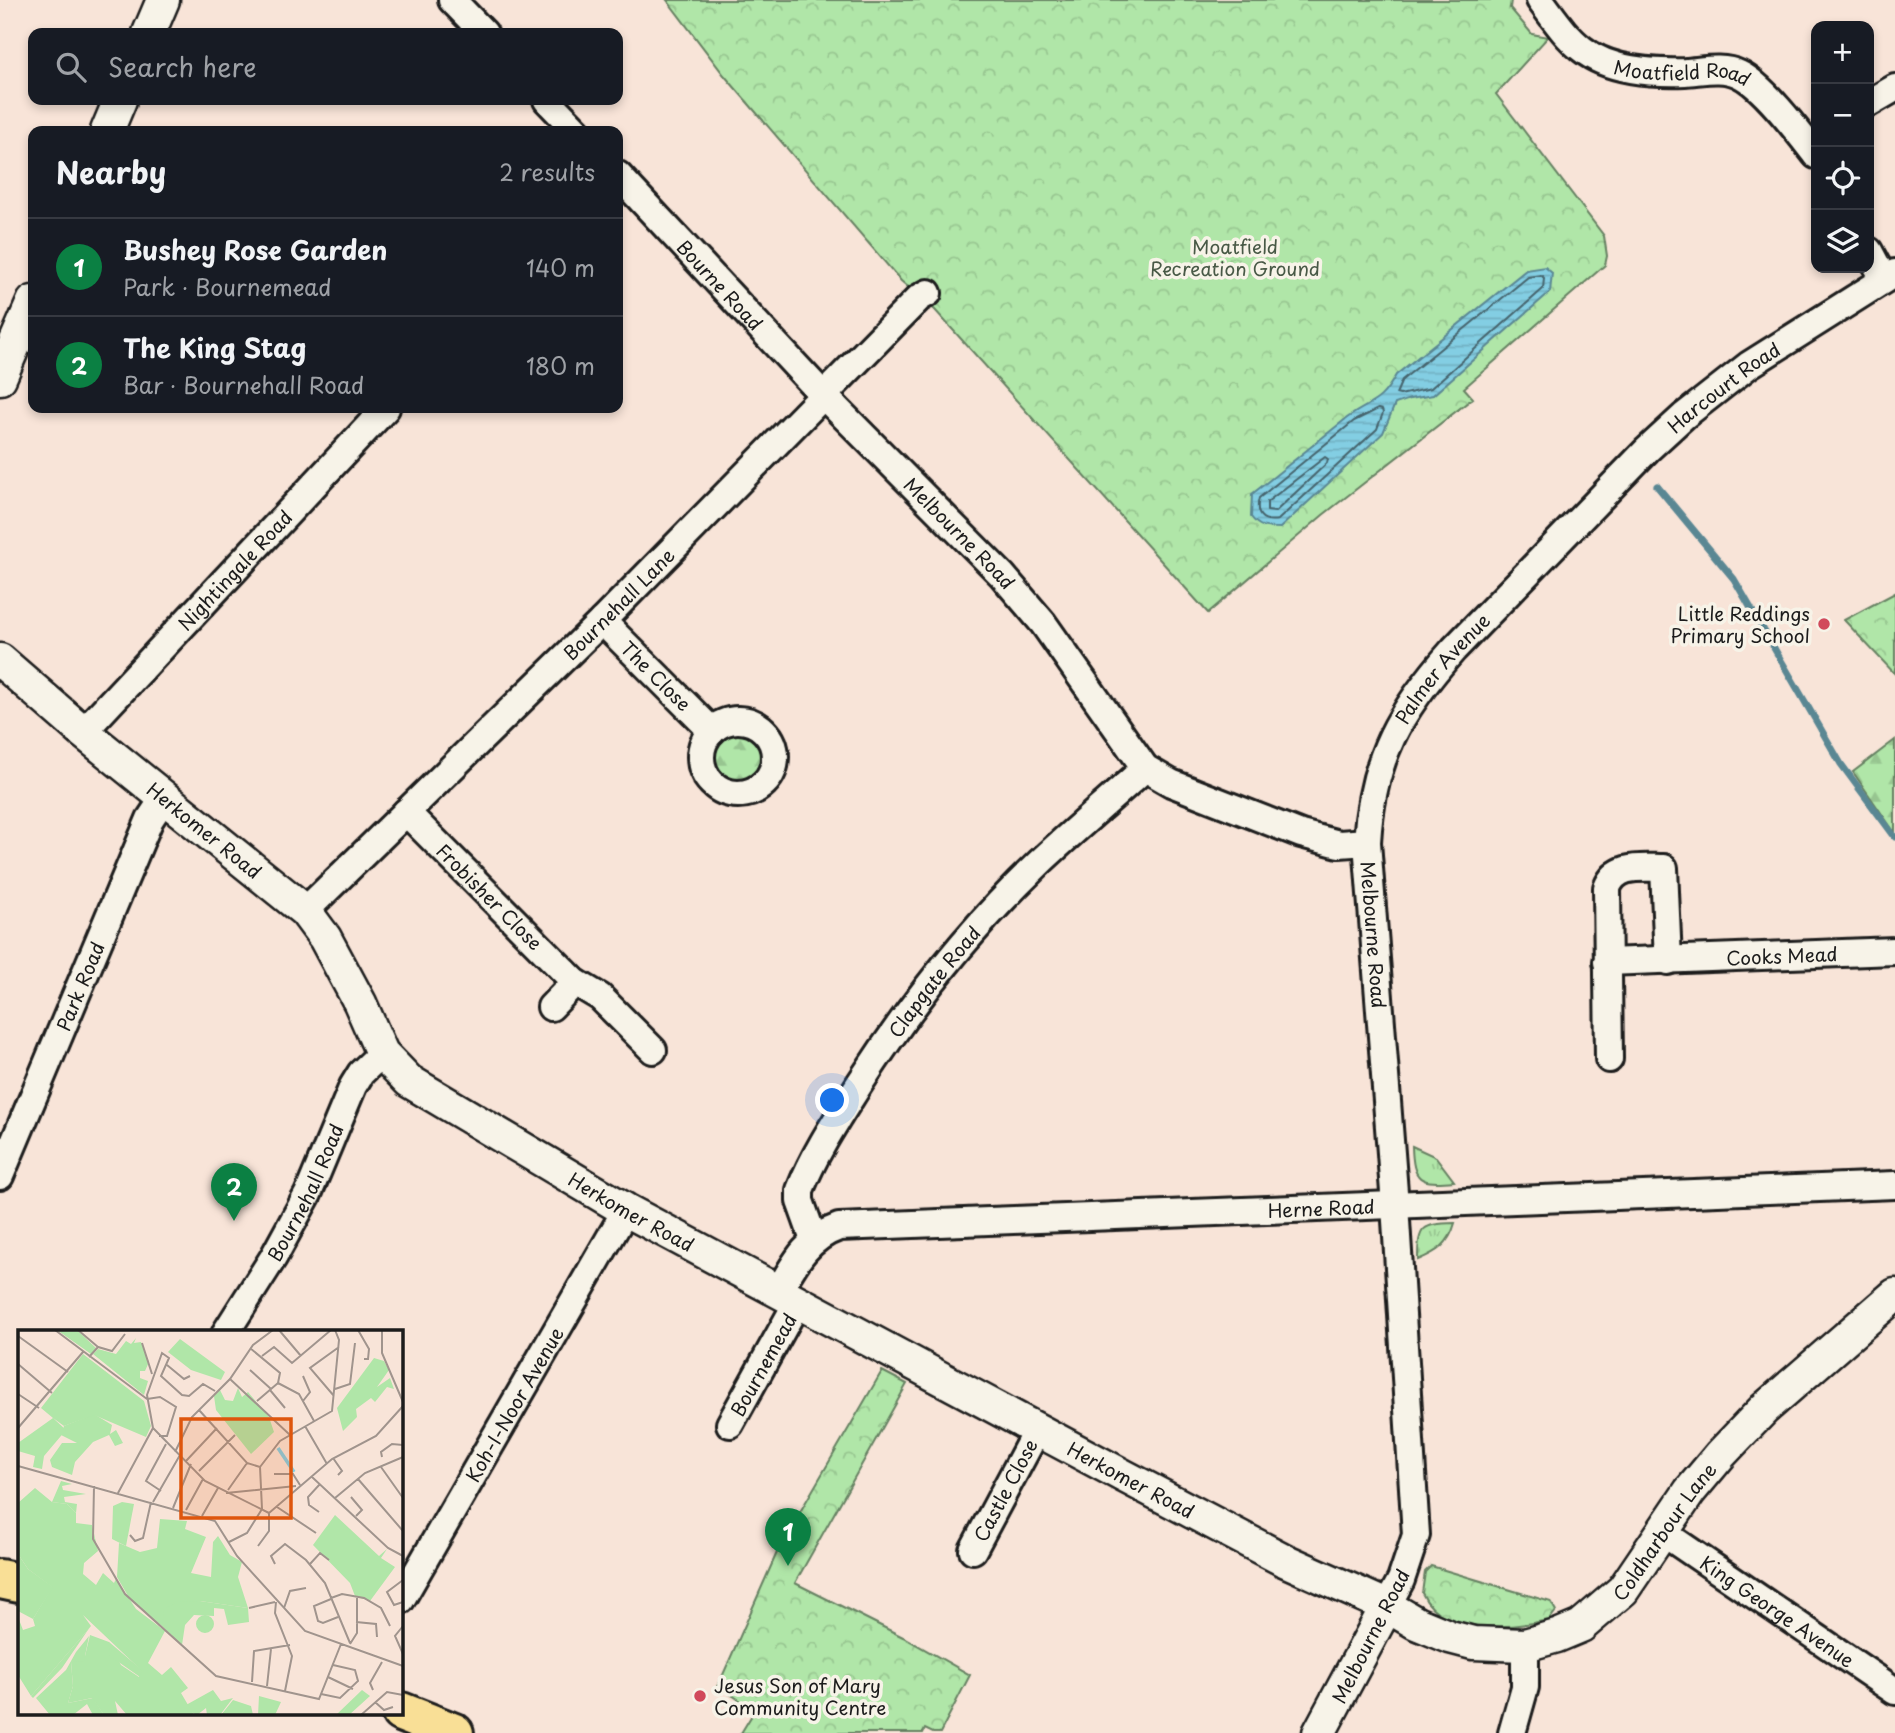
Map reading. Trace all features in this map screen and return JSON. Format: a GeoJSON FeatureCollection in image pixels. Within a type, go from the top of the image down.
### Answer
{"type":"FeatureCollection","features":[{"type":"Feature","properties":{"kind":"main road"},"geometry":{"type":"LineString","coordinates":[[0,1580],[18,1583]]}},
{"type":"Feature","properties":{"kind":"main road"},"geometry":{"type":"LineString","coordinates":[[402,1712],[454,1733]]}},
{"type":"Feature","properties":{"kind":"street"},"geometry":{"type":"LineString","coordinates":[[151,28],[163,0]]}},
{"type":"Feature","properties":{"kind":"street"},"geometry":{"type":"LineString","coordinates":[[452,0],[479,28]]}},
{"type":"Feature","properties":{"kind":"street","name":"Moatfield Road"},"geometry":{"type":"LineString","coordinates":[[1539,0],[1568,37],[1583,51],[1604,61],[1659,72],[1721,70],[1739,74],[1758,87],[1811,142]]}},
{"type":"Feature","properties":{"kind":"street"},"geometry":{"type":"LineString","coordinates":[[1874,100],[1895,88]]}},
{"type":"Feature","properties":{"kind":"street"},"geometry":{"type":"LineString","coordinates":[[109,126],[118,105]]}},
{"type":"Feature","properties":{"kind":"street"},"geometry":{"type":"LineString","coordinates":[[552,105],[572,126]]}},
{"type":"Feature","properties":{"kind":"street","name":"Bourne Road"},"geometry":{"type":"LineString","coordinates":[[623,179],[824,396]]}},
{"type":"Feature","properties":{"kind":"street"},"geometry":{"type":"LineString","coordinates":[[1874,257],[1890,276]]}},
{"type":"Feature","properties":{"kind":"street","name":"Harcourt Road"},"geometry":{"type":"LineString","coordinates":[[1573,526],[1647,450],[1719,387],[1890,276]]}},
{"type":"Feature","properties":{"kind":"street","name":"Bournehall Lane"},"geometry":{"type":"LineString","coordinates":[[305,911],[602,621],[919,298],[928,293]]}},
{"type":"Feature","properties":{"kind":"street"},"geometry":{"type":"LineString","coordinates":[[0,378],[28,314]]}},
{"type":"Feature","properties":{"kind":"street","name":"Melbourne Road"},"geometry":{"type":"LineString","coordinates":[[824,396],[1010,584],[1074,665],[1145,768],[1171,783],[1301,834],[1339,845],[1367,842],[1395,1205],[1416,1535],[1401,1580],[1319,1733]]}},
{"type":"Feature","properties":{"kind":"street","name":"Nightingale Road"},"geometry":{"type":"LineString","coordinates":[[83,732],[381,413]]}},
{"type":"Feature","properties":{"kind":"street","name":"Palmer Avenue"},"geometry":{"type":"LineString","coordinates":[[1367,842],[1369,808],[1382,757],[1405,710],[1454,649],[1573,526]]}},
{"type":"Feature","properties":{"kind":"street","name":"The Close"},"geometry":{"type":"LineString","coordinates":[[602,621],[712,731]]}},
{"type":"Feature","properties":{"kind":"street","name":"Herkomer Road"},"geometry":{"type":"LineString","coordinates":[[0,660],[83,732],[305,911],[325,938],[360,1003],[382,1053],[409,1082],[626,1210],[788,1297],[1284,1560],[1387,1606]]}},
{"type":"Feature","properties":{"kind":"street","name":"Clapgate Road"},"geometry":{"type":"LineString","coordinates":[[814,1240],[800,1201],[800,1190],[831,1127],[884,1046],[928,984],[991,912],[1038,864],[1145,768]]}},
{"type":"Feature","properties":{"kind":"street","name":"Park Road"},"geometry":{"type":"LineString","coordinates":[[0,1176],[150,819],[164,798]]}},
{"type":"Feature","properties":{"kind":"street","name":"Frobisher Close"},"geometry":{"type":"LineString","coordinates":[[406,812],[575,982],[600,997],[653,1050]]}},
{"type":"Feature","properties":{"kind":"street"},"geometry":{"type":"LineString","coordinates":[[1609,1059],[1607,888],[1618,871],[1664,868],[1668,961]]}},
{"type":"Feature","properties":{"kind":"street","name":"Cooks Mead"},"geometry":{"type":"LineString","coordinates":[[1608,962],[1895,951]]}},
{"type":"Feature","properties":{"kind":"street"},"geometry":{"type":"LineString","coordinates":[[551,1007],[575,982]]}},
{"type":"Feature","properties":{"kind":"street","name":"Bournehall Road"},"geometry":{"type":"LineString","coordinates":[[227,1330],[273,1258],[308,1194],[353,1086],[361,1073],[382,1053]]}},
{"type":"Feature","properties":{"kind":"street","name":"Herne Road"},"geometry":{"type":"LineString","coordinates":[[788,1297],[798,1257],[814,1240],[839,1227],[1895,1185]]}},
{"type":"Feature","properties":{"kind":"street","name":"Koh-I-Noor Avenue"},"geometry":{"type":"LineString","coordinates":[[402,1598],[626,1210]]}},
{"type":"Feature","properties":{"kind":"street","name":"Coldharbour Lane"},"geometry":{"type":"LineString","coordinates":[[1387,1606],[1416,1623],[1450,1637],[1486,1645],[1525,1645],[1581,1626],[1623,1590],[1690,1491],[1721,1454],[1764,1409],[1895,1295]]}},
{"type":"Feature","properties":{"kind":"street","name":"Bournemead"},"geometry":{"type":"LineString","coordinates":[[730,1424],[788,1297]]}},
{"type":"Feature","properties":{"kind":"street","name":"Castle Close"},"geometry":{"type":"LineString","coordinates":[[973,1550],[1037,1430]]}},
{"type":"Feature","properties":{"kind":"street","name":"King George Avenue"},"geometry":{"type":"LineString","coordinates":[[1662,1532],[1895,1690]]}},
{"type":"Feature","properties":{"kind":"street"},"geometry":{"type":"LineString","coordinates":[[1512,1733],[1525,1687],[1525,1645]]}},
{"type":"Feature","properties":{"kind":"green space","name":"Moatfield Recreation Ground"},"geometry":{"type":"Polygon","coordinates":[[[667,0],[1511,0],[1510,8],[1532,34],[1548,37],[1496,94],[1604,236],[1607,256],[1605,265],[1464,388],[1473,398],[1323,515],[1208,613],[935,310],[901,281],[724,75],[667,0]]]}},
{"type":"Feature","properties":{"kind":"green space"},"geometry":{"type":"Polygon","coordinates":[[[1895,593],[1895,674],[1844,620],[1895,593]]]}},
{"type":"Feature","properties":{"kind":"green space"},"geometry":{"type":"Polygon","coordinates":[[[739,727],[755,732],[763,740],[768,756],[763,772],[755,780],[739,785],[723,780],[715,772],[710,756],[715,740],[723,732],[739,727]]]}},
{"type":"Feature","properties":{"kind":"green space"},"geometry":{"type":"Polygon","coordinates":[[[1895,740],[1895,833],[1853,772],[1895,740]]]}},
{"type":"Feature","properties":{"kind":"green space"},"geometry":{"type":"Polygon","coordinates":[[[1412,1146],[1436,1157],[1454,1181],[1433,1182],[1421,1178],[1414,1167],[1412,1146]]]}},
{"type":"Feature","properties":{"kind":"green space"},"geometry":{"type":"Polygon","coordinates":[[[1455,1223],[1441,1247],[1418,1260],[1419,1240],[1424,1229],[1435,1224],[1455,1223]]]}},
{"type":"Feature","properties":{"kind":"green space"},"geometry":{"type":"Polygon","coordinates":[[[882,1371],[907,1384],[795,1583],[903,1637],[970,1675],[940,1733],[925,1729],[923,1733],[741,1733],[755,1710],[718,1686],[779,1548],[882,1371]]]}},
{"type":"Feature","properties":{"kind":"green space"},"geometry":{"type":"Polygon","coordinates":[[[1431,1566],[1551,1602],[1556,1611],[1549,1620],[1516,1625],[1497,1627],[1461,1623],[1445,1617],[1432,1607],[1422,1593],[1425,1572],[1431,1566]]]}},
{"type":"Feature","properties":{"kind":"water"},"geometry":{"type":"Polygon","coordinates":[[[1545,267],[1552,273],[1550,292],[1433,395],[1395,404],[1383,433],[1280,528],[1264,527],[1254,521],[1251,517],[1252,494],[1347,418],[1379,397],[1396,375],[1526,270],[1545,267]]]}},
{"type":"Feature","properties":{"kind":"waterway"},"geometry":{"type":"LineString","coordinates":[[1657,486],[1734,579],[1841,764],[1895,837]]}},
{"type":"Feature","properties":{"kind":"place","name":"Little Reddings Primary School"},"geometry":{"type":"Point","coordinates":[1824,624]}},
{"type":"Feature","properties":{"kind":"place","name":"The King Stag"},"geometry":{"type":"Point","coordinates":[234,1221]}},
{"type":"Feature","properties":{"kind":"place","name":"Bushey Rose Garden"},"geometry":{"type":"Point","coordinates":[788,1566]}},
{"type":"Feature","properties":{"kind":"place","name":"Jesus Son of Mary Community Centre"},"geometry":{"type":"Point","coordinates":[700,1696]}}]}
